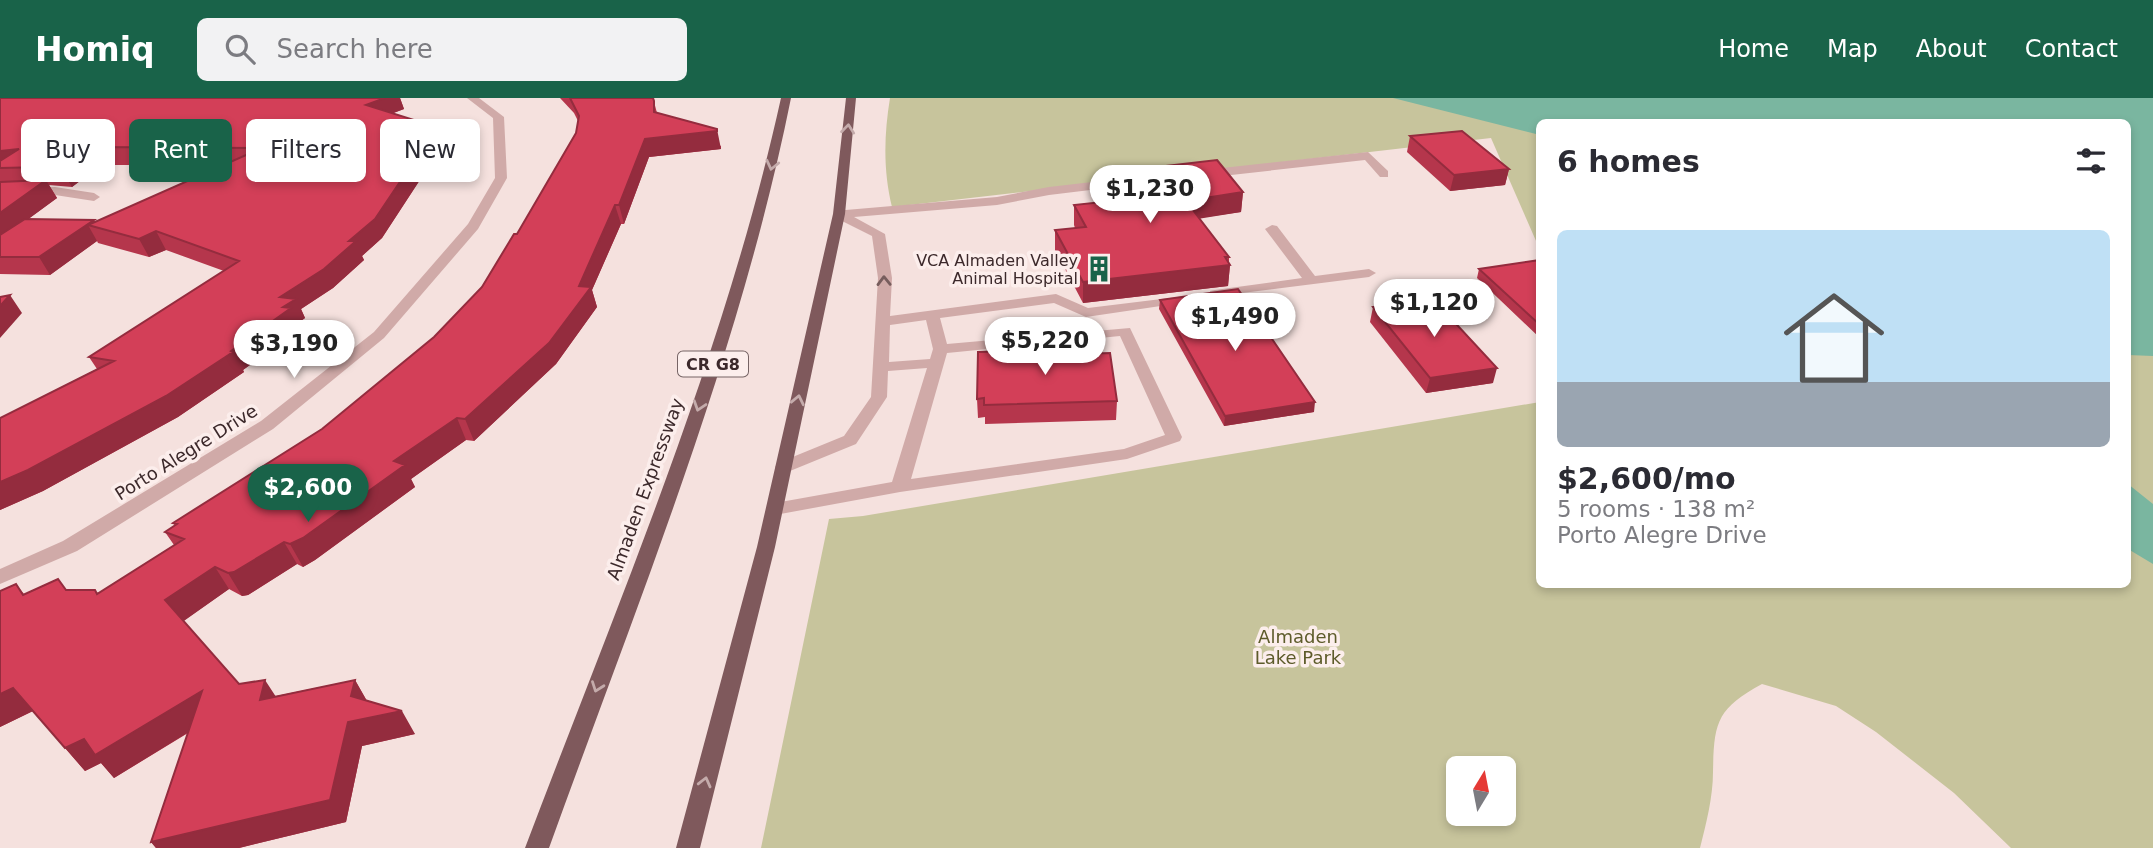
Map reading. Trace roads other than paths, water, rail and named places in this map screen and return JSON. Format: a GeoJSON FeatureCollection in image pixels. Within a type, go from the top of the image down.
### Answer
{"type":"FeatureCollection","features":[{"type":"Feature","properties":{"kind":"main road","name":"Almaden Expressway"},"geometry":{"type":"LineString","coordinates":[[537,848],[687,442],[737,292],[772,169],[786,98]]}},
{"type":"Feature","properties":{"kind":"main road"},"geometry":{"type":"LineString","coordinates":[[688,848],[775,509],[839,214],[851,98]]}},
{"type":"Feature","properties":{"kind":"street","name":"Porto Alegre Drive"},"geometry":{"type":"LineString","coordinates":[[0,577],[70,546],[267,425],[379,335],[473,226],[500,178],[498,117],[472,98]]}},
{"type":"Feature","properties":{"kind":"street"},"geometry":{"type":"LineString","coordinates":[[1188,176],[1368,156],[1384,174]]}},
{"type":"Feature","properties":{"kind":"street"},"geometry":{"type":"LineString","coordinates":[[839,214],[997,201],[1049,191],[1160,179]]}},
{"type":"Feature","properties":{"kind":"street"},"geometry":{"type":"LineString","coordinates":[[0,193],[55,191],[94,197]]}},
{"type":"Feature","properties":{"kind":"street"},"geometry":{"type":"LineString","coordinates":[[784,467],[850,440],[879,397],[885,278],[878,234],[839,214]]}},
{"type":"Feature","properties":{"kind":"street"},"geometry":{"type":"LineString","coordinates":[[1272,229],[1312,281]]}},
{"type":"Feature","properties":{"kind":"street"},"geometry":{"type":"LineString","coordinates":[[882,321],[1056,298],[1087,313],[1369,273]]}},
{"type":"Feature","properties":{"kind":"street"},"geometry":{"type":"LineString","coordinates":[[900,486],[939,356],[932,315]]}},
{"type":"Feature","properties":{"kind":"street"},"geometry":{"type":"LineString","coordinates":[[775,509],[900,486],[1127,454],[1174,437],[1125,331],[939,356],[880,367]]}},
{"type":"Feature","properties":{"kind":"place","name":"VCA Almaden Valley Animal Hospital"},"geometry":{"type":"Point","coordinates":[1099,269]}},
{"type":"Feature","properties":{"kind":"park label","name":"Almaden Lake Park"},"geometry":{"type":"Point","coordinates":[1298,646]}}]}
